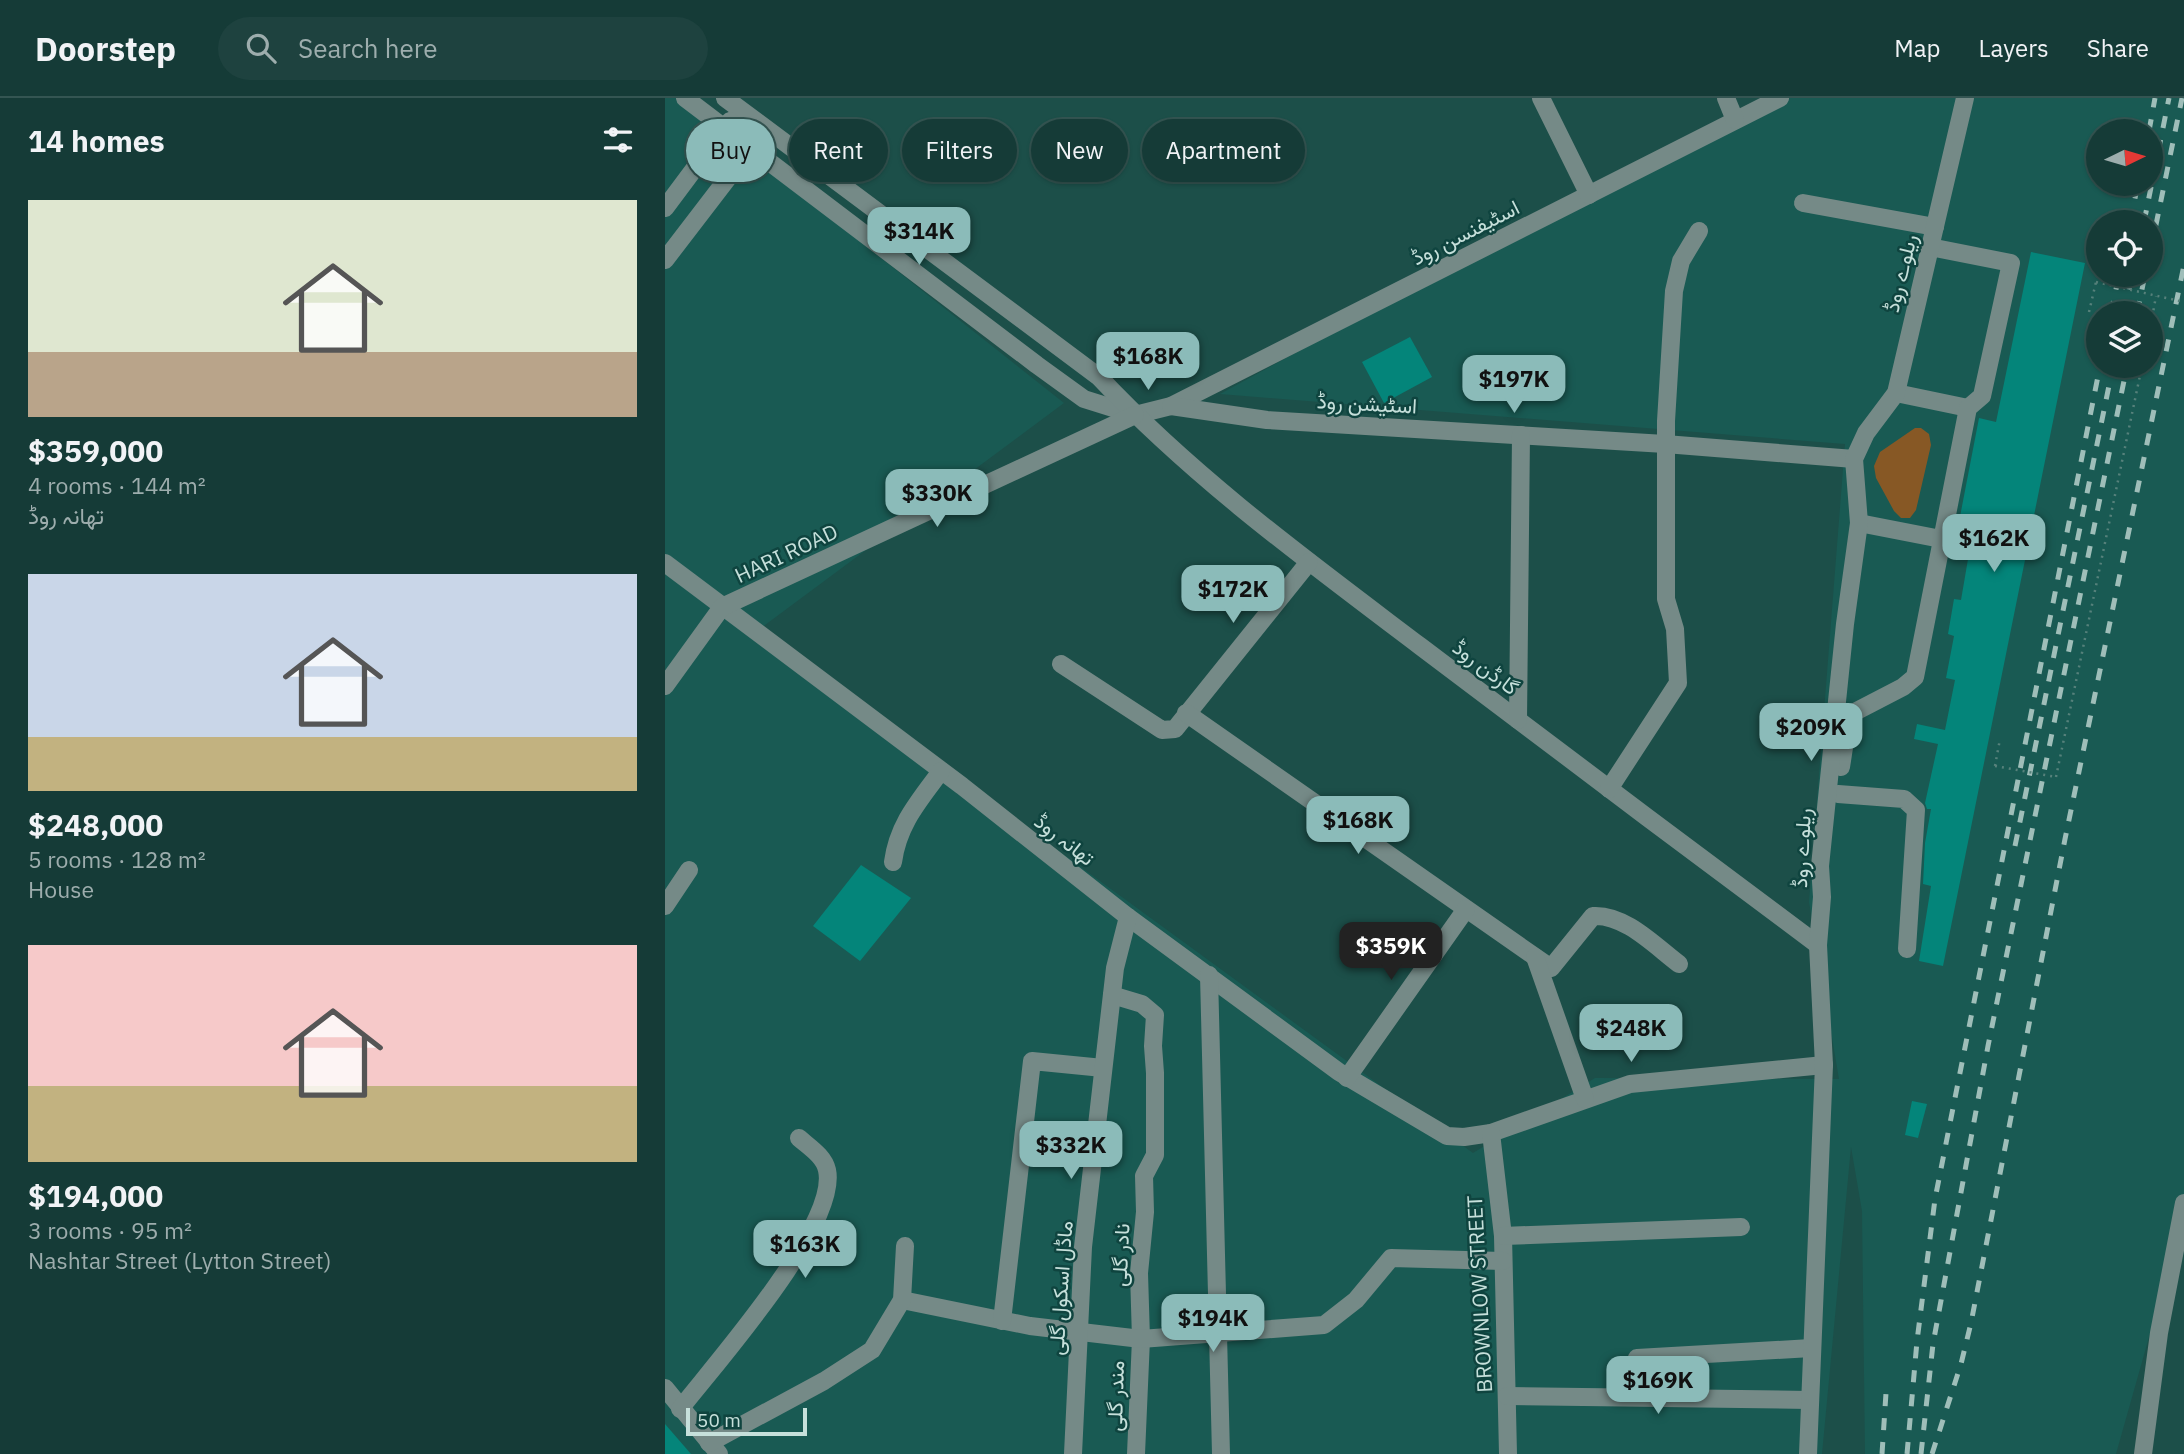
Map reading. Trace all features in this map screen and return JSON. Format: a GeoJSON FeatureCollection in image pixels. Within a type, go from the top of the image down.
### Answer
{"type":"FeatureCollection","features":[{"type":"Feature","properties":{"kind":"street"},"geometry":{"type":"LineString","coordinates":[[685,98],[712,119]]}},
{"type":"Feature","properties":{"kind":"street"},"geometry":{"type":"LineString","coordinates":[[1541,98],[1589,195]]}},
{"type":"Feature","properties":{"kind":"street"},"geometry":{"type":"LineString","coordinates":[[1726,98],[1735,120]]}},
{"type":"Feature","properties":{"kind":"street","name":"اسٹیفنسن روڈ"},"geometry":{"type":"LineString","coordinates":[[1171,406],[1780,98]]}},
{"type":"Feature","properties":{"kind":"street","name":"ریلوے روڈ"},"geometry":{"type":"LineString","coordinates":[[1808,1454],[1824,1065],[1818,945],[1822,897],[1820,866],[1845,624],[1859,523],[1854,459],[1866,433],[1896,393],[1965,98]]}},
{"type":"Feature","properties":{"kind":"street","name":"گارڈن روڈ"},"geometry":{"type":"LineString","coordinates":[[731,104],[751,119]]}},
{"type":"Feature","properties":{"kind":"street","name":"گارڈن روڈ"},"geometry":{"type":"LineString","coordinates":[[775,136],[1100,377],[1135,415],[1206,478],[1309,562],[1818,945]]}},
{"type":"Feature","properties":{"kind":"street"},"geometry":{"type":"LineString","coordinates":[[775,166],[1084,399],[1135,415]]}},
{"type":"Feature","properties":{"kind":"street"},"geometry":{"type":"LineString","coordinates":[[665,208],[686,180]]}},
{"type":"Feature","properties":{"kind":"street"},"geometry":{"type":"LineString","coordinates":[[665,260],[725,182]]}},
{"type":"Feature","properties":{"kind":"street"},"geometry":{"type":"LineString","coordinates":[[1803,204],[1935,227]]}},
{"type":"Feature","properties":{"kind":"street"},"geometry":{"type":"LineString","coordinates":[[1609,789],[1678,683],[1675,628],[1666,599],[1665,444],[1674,291],[1681,261],[1699,231]]}},
{"type":"Feature","properties":{"kind":"street"},"geometry":{"type":"LineString","coordinates":[[1822,897],[1830,866],[1849,715],[1903,687],[1915,677],[1968,408],[1982,396],[2011,263],[1930,247]]}},
{"type":"Feature","properties":{"kind":"street"},"geometry":{"type":"LineString","coordinates":[[1896,393],[1968,408]]}},
{"type":"Feature","properties":{"kind":"street","name":"HARI ROAD"},"geometry":{"type":"LineString","coordinates":[[722,607],[1135,415],[1171,406]]}},
{"type":"Feature","properties":{"kind":"street","name":"اسٹیشن روڈ"},"geometry":{"type":"LineString","coordinates":[[1171,406],[1266,420],[1665,444],[1854,459]]}},
{"type":"Feature","properties":{"kind":"street"},"geometry":{"type":"LineString","coordinates":[[1518,720],[1521,435]]}},
{"type":"Feature","properties":{"kind":"street"},"geometry":{"type":"LineString","coordinates":[[1859,523],[1941,539]]}},
{"type":"Feature","properties":{"kind":"street"},"geometry":{"type":"LineString","coordinates":[[1061,664],[1162,730],[1175,729],[1309,562]]}},
{"type":"Feature","properties":{"kind":"street","name":"تھانہ روڈ"},"geometry":{"type":"LineString","coordinates":[[665,563],[941,771],[1128,917],[1347,1078],[1447,1136],[1464,1137],[1492,1133]]}},
{"type":"Feature","properties":{"kind":"street"},"geometry":{"type":"LineString","coordinates":[[665,686],[722,607]]}},
{"type":"Feature","properties":{"kind":"street"},"geometry":{"type":"LineString","coordinates":[[1186,713],[1551,968],[1593,916],[1608,915],[1623,922],[1679,964]]}},
{"type":"Feature","properties":{"kind":"street"},"geometry":{"type":"LineString","coordinates":[[893,862],[903,824],[941,771]]}},
{"type":"Feature","properties":{"kind":"street"},"geometry":{"type":"LineString","coordinates":[[1838,794],[1905,799],[1916,810],[1907,949]]}},
{"type":"Feature","properties":{"kind":"street"},"geometry":{"type":"LineString","coordinates":[[665,906],[689,870]]}},
{"type":"Feature","properties":{"kind":"street"},"geometry":{"type":"LineString","coordinates":[[1347,1078],[1466,909]]}},
{"type":"Feature","properties":{"kind":"street","name":"ماڈل اسکول گلی"},"geometry":{"type":"LineString","coordinates":[[1073,1454],[1083,1247],[1115,968],[1128,917]]}},
{"type":"Feature","properties":{"kind":"street"},"geometry":{"type":"LineString","coordinates":[[1535,957],[1585,1099]]}},
{"type":"Feature","properties":{"kind":"street"},"geometry":{"type":"LineString","coordinates":[[1209,975],[1221,1454]]}},
{"type":"Feature","properties":{"kind":"street","name":"نادر گلی"},"geometry":{"type":"LineString","coordinates":[[1112,995],[1142,1004],[1155,1015],[1155,1155],[1145,1176],[1145,1212],[1139,1273],[1141,1339]]}},
{"type":"Feature","properties":{"kind":"street"},"geometry":{"type":"LineString","coordinates":[[1003,1321],[1032,1061],[1104,1068]]}},
{"type":"Feature","properties":{"kind":"street"},"geometry":{"type":"LineString","coordinates":[[1492,1133],[1630,1084],[1824,1065]]}},
{"type":"Feature","properties":{"kind":"street","name":"BROWNLOW STREET"},"geometry":{"type":"LineString","coordinates":[[1492,1133],[1503,1236],[1508,1454]]}},
{"type":"Feature","properties":{"kind":"street"},"geometry":{"type":"LineString","coordinates":[[680,1409],[788,1270],[816,1217],[827,1188],[827,1168],[824,1161],[799,1138]]}},
{"type":"Feature","properties":{"kind":"street"},"geometry":{"type":"LineString","coordinates":[[2143,1454],[2158,1333],[2184,1203]]}},
{"type":"Feature","properties":{"kind":"street"},"geometry":{"type":"LineString","coordinates":[[1503,1236],[1741,1227]]}},
{"type":"Feature","properties":{"kind":"street"},"geometry":{"type":"LineString","coordinates":[[665,1388],[714,1449],[872,1350],[902,1300],[905,1246]]}},
{"type":"Feature","properties":{"kind":"street"},"geometry":{"type":"LineString","coordinates":[[902,1300],[1003,1321],[1141,1339],[1324,1325],[1356,1300],[1391,1258],[1503,1261]]}},
{"type":"Feature","properties":{"kind":"street","name":"مندر گلی"},"geometry":{"type":"LineString","coordinates":[[1136,1454],[1141,1339]]}},
{"type":"Feature","properties":{"kind":"street"},"geometry":{"type":"LineString","coordinates":[[1637,1358],[1811,1348]]}},
{"type":"Feature","properties":{"kind":"street"},"geometry":{"type":"LineString","coordinates":[[1507,1396],[1809,1400]]}},
{"type":"Feature","properties":{"kind":"path"},"geometry":{"type":"LineString","coordinates":[[2091,301],[2095,282],[2184,302]]}},
{"type":"Feature","properties":{"kind":"path"},"geometry":{"type":"LineString","coordinates":[[2155,301],[2156,296]]}},
{"type":"Feature","properties":{"kind":"path"},"geometry":{"type":"LineString","coordinates":[[2000,739],[1995,766],[2056,777],[2139,378]]}},
{"type":"Feature","properties":{"kind":"shaded area"},"geometry":{"type":"Polygon","coordinates":[[[665,98],[679,98],[706,119],[686,119],[686,182],[775,182],[775,174],[1064,403],[757,631],[1473,1153],[1595,1078],[1839,1079],[1809,902],[1845,444],[1220,394],[1765,98],[2184,98],[2184,1213],[2116,1454],[1865,1454],[1862,1211],[1851,1147],[1822,1454],[665,1454],[665,98]]]}},
{"type":"Feature","properties":{"kind":"shaded area"},"geometry":{"type":"Polygon","coordinates":[[[1915,428],[1921,428],[1929,434],[1931,445],[1916,510],[1910,518],[1901,518],[1894,511],[1876,478],[1874,466],[1880,452],[1915,428]]]}},
{"type":"Feature","properties":{"kind":"building"},"geometry":{"type":"Polygon","coordinates":[[[2031,252],[2085,263],[1943,966],[1919,961],[1931,886],[1923,884],[1925,843],[1931,809],[1927,809],[1925,803],[1938,744],[1914,739],[1917,724],[1945,730],[1955,680],[1946,678],[1954,636],[1948,634],[1954,599],[1961,600],[1973,530],[1958,527],[1979,418],[1996,422],[2031,252]]]}},
{"type":"Feature","properties":{"kind":"building"},"geometry":{"type":"Polygon","coordinates":[[[1410,337],[1432,377],[1384,403],[1362,362],[1410,337]]]}},
{"type":"Feature","properties":{"kind":"building"},"geometry":{"type":"Polygon","coordinates":[[[861,865],[911,898],[860,961],[813,926],[861,865]]]}},
{"type":"Feature","properties":{"kind":"building"},"geometry":{"type":"Polygon","coordinates":[[[1912,1101],[1927,1104],[1918,1138],[1905,1135],[1912,1101]]]}},
{"type":"Feature","properties":{"kind":"building"},"geometry":{"type":"Polygon","coordinates":[[[665,1424],[691,1454],[665,1454],[665,1424]]]}},
{"type":"Feature","properties":{"kind":"railway"},"geometry":{"type":"LineString","coordinates":[[2151,119],[2155,98]]}},
{"type":"Feature","properties":{"kind":"railway"},"geometry":{"type":"LineString","coordinates":[[2146,210],[2169,98]]}},
{"type":"Feature","properties":{"kind":"railway"},"geometry":{"type":"LineString","coordinates":[[2159,210],[2182,98]]}},
{"type":"Feature","properties":{"kind":"railway"},"geometry":{"type":"LineString","coordinates":[[2133,210],[2135,196]]}},
{"type":"Feature","properties":{"kind":"railway"},"geometry":{"type":"LineString","coordinates":[[1932,1454],[1961,1364],[1971,1323],[2065,839],[2184,265]]}},
{"type":"Feature","properties":{"kind":"railway"},"geometry":{"type":"LineString","coordinates":[[2114,301],[2116,287]]}},
{"type":"Feature","properties":{"kind":"railway"},"geometry":{"type":"LineString","coordinates":[[2127,301],[2129,287]]}},
{"type":"Feature","properties":{"kind":"railway"},"geometry":{"type":"LineString","coordinates":[[2140,301],[2142,287]]}},
{"type":"Feature","properties":{"kind":"railway"},"geometry":{"type":"LineString","coordinates":[[1907,1454],[1917,1341],[1935,1199],[2098,378]]}},
{"type":"Feature","properties":{"kind":"railway"},"geometry":{"type":"LineString","coordinates":[[2015,846],[2111,378]]}},
{"type":"Feature","properties":{"kind":"railway"},"geometry":{"type":"LineString","coordinates":[[1921,1454],[1933,1344],[1988,1046],[2125,378]]}},
{"type":"Feature","properties":{"kind":"railway"},"geometry":{"type":"LineString","coordinates":[[1882,1454],[1886,1393]]}}]}
